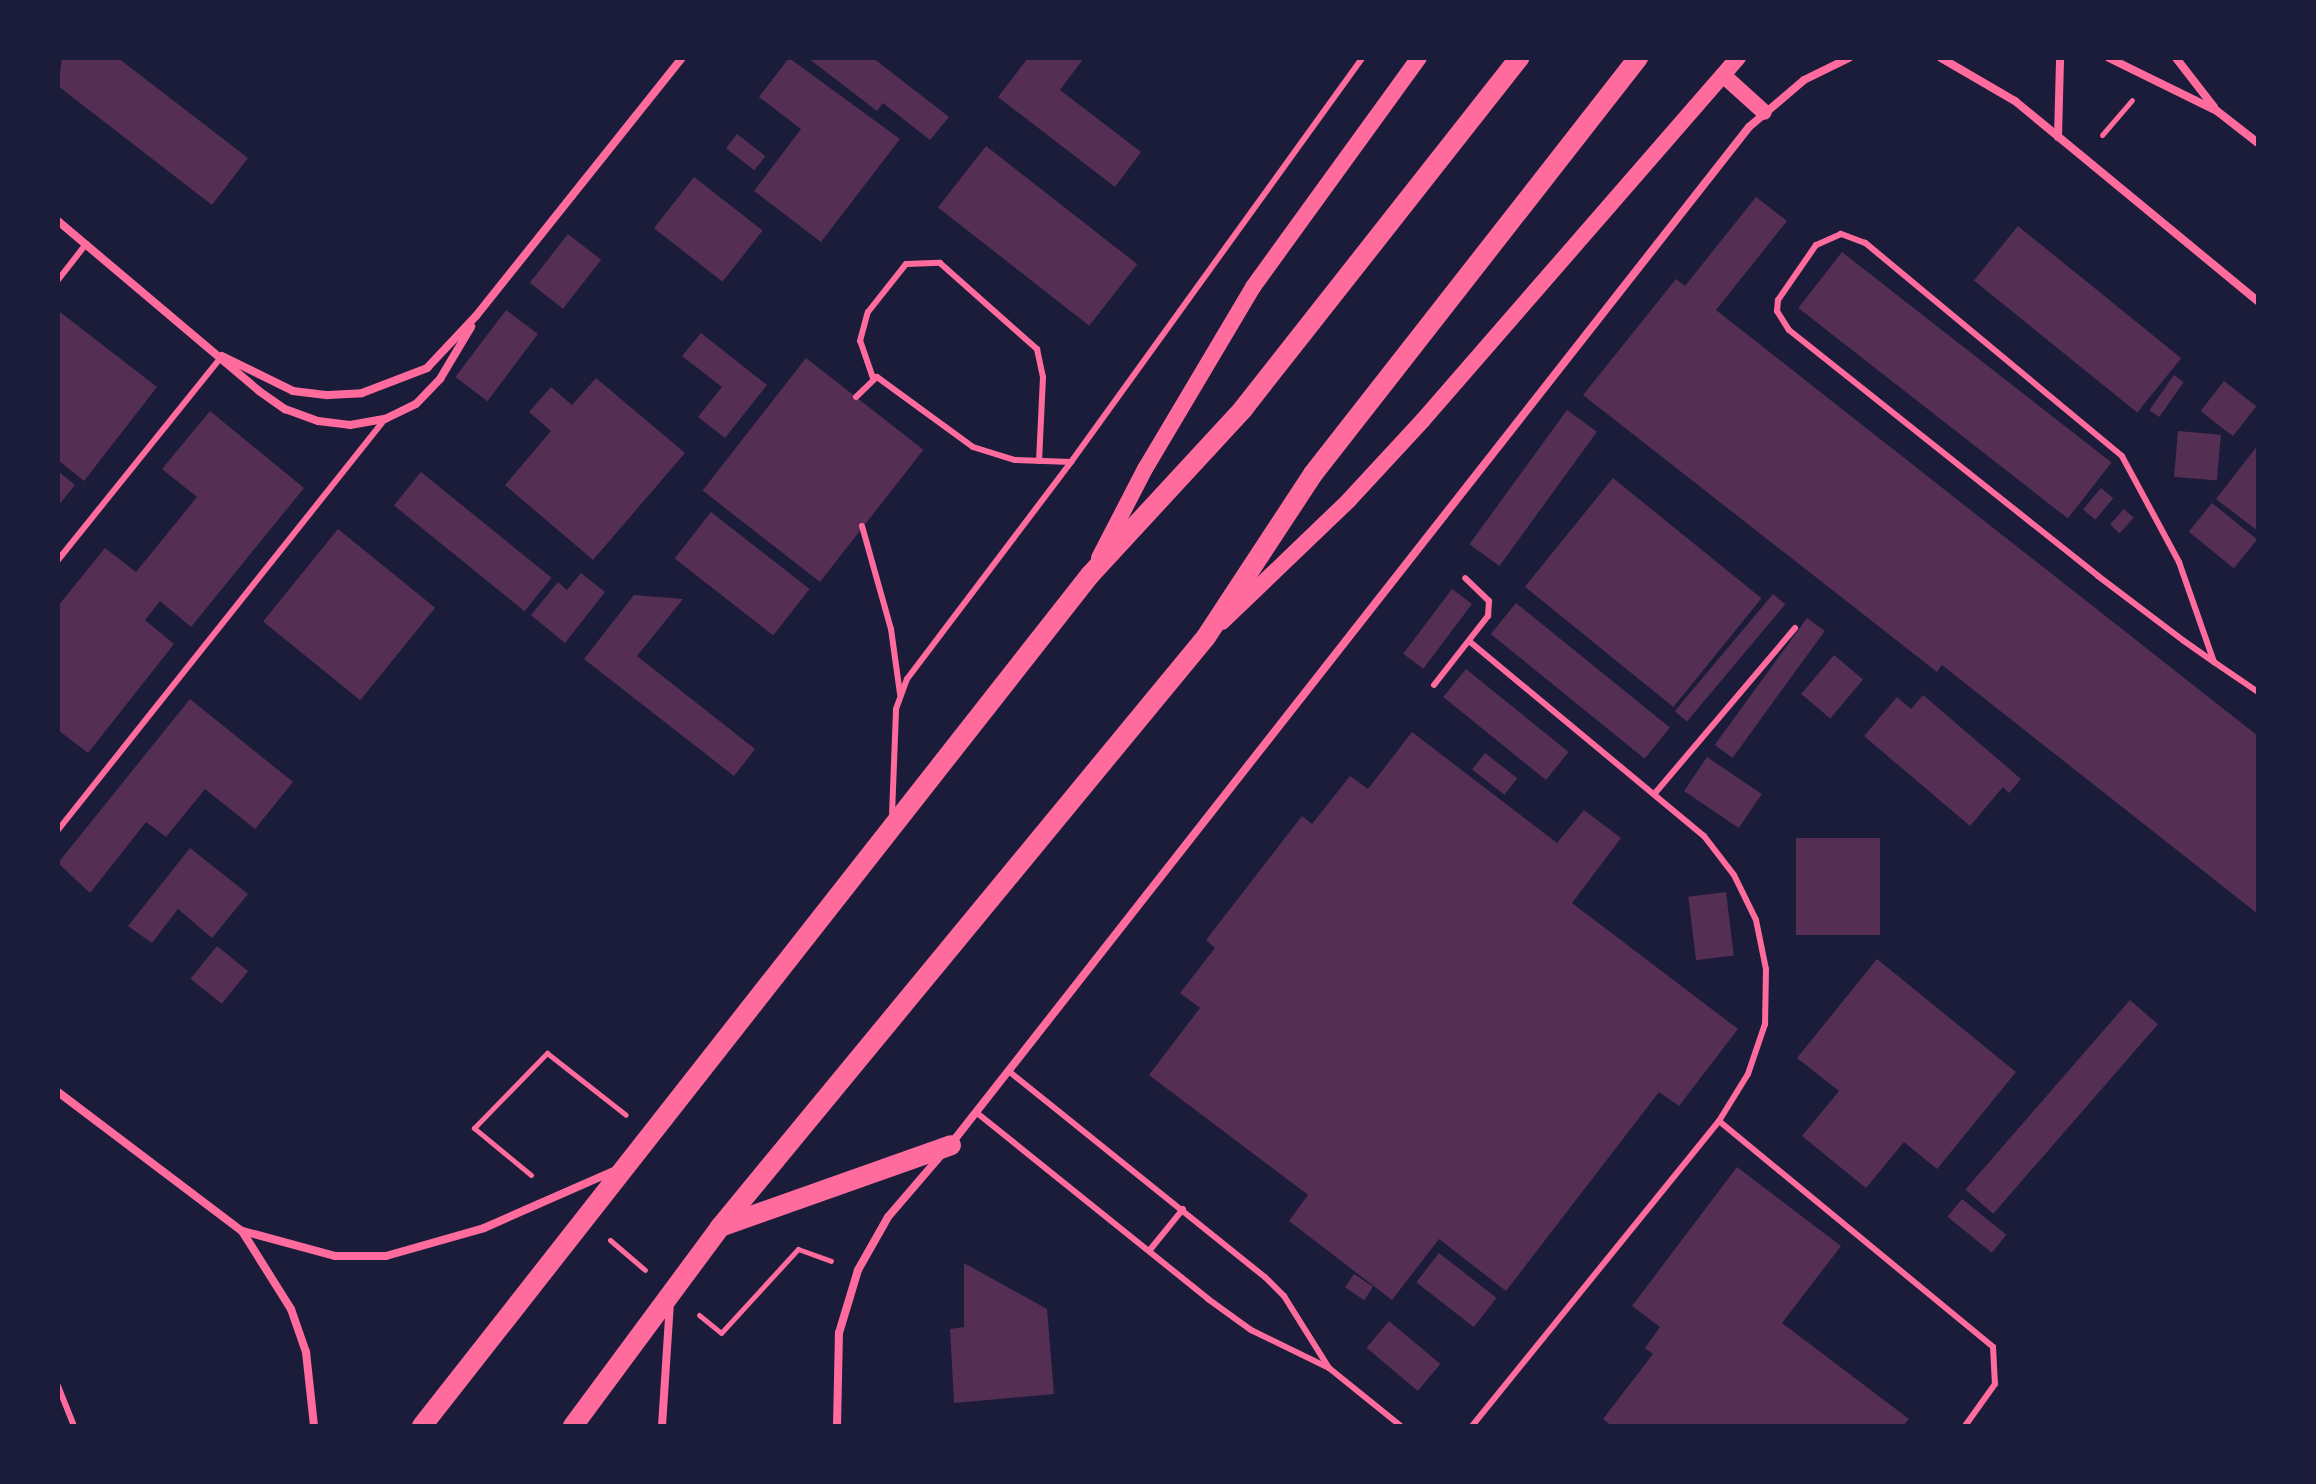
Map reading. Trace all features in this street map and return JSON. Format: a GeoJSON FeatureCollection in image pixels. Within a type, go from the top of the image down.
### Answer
{"type":"FeatureCollection","features":[{"type":"Feature","properties":{"kind":"main road"},"geometry":{"type":"LineString","coordinates":[[1090,575],[1152,457],[1253,287],[1419,58]]}},
{"type":"Feature","properties":{"kind":"main road"},"geometry":{"type":"LineString","coordinates":[[422,1426],[649,1132],[1090,575],[1243,409],[1519,58]]}},
{"type":"Feature","properties":{"kind":"main road"},"geometry":{"type":"LineString","coordinates":[[1206,637],[1259,549],[1356,416],[1638,58]]}},
{"type":"Feature","properties":{"kind":"main road"},"geometry":{"type":"LineString","coordinates":[[573,1426],[720,1227],[1206,637],[1391,455],[1738,58]]}},
{"type":"Feature","properties":{"kind":"main road"},"geometry":{"type":"LineString","coordinates":[[1723,75],[1764,112]]}},
{"type":"Feature","properties":{"kind":"main road"},"geometry":{"type":"LineString","coordinates":[[720,1227],[951,1145]]}},
{"type":"Feature","properties":{"kind":"street"},"geometry":{"type":"LineString","coordinates":[[222,356],[293,391],[362,393],[427,368],[476,316],[682,58]]}},
{"type":"Feature","properties":{"kind":"street"},"geometry":{"type":"LineString","coordinates":[[837,1426],[839,1333],[858,1270],[888,1217],[1011,1073],[1764,112],[1804,80],[1849,58]]}},
{"type":"Feature","properties":{"kind":"street"},"geometry":{"type":"LineString","coordinates":[[1941,58],[2002,92],[2258,301]]}},
{"type":"Feature","properties":{"kind":"street"},"geometry":{"type":"LineString","coordinates":[[2058,137],[2060,58]]}},
{"type":"Feature","properties":{"kind":"street"},"geometry":{"type":"LineString","coordinates":[[2109,58],[2217,111],[2258,143]]}},
{"type":"Feature","properties":{"kind":"street"},"geometry":{"type":"LineString","coordinates":[[2176,58],[2217,111]]}},
{"type":"Feature","properties":{"kind":"street"},"geometry":{"type":"LineString","coordinates":[[58,221],[285,409],[350,425],[385,419],[416,404],[440,379],[476,316]]}},
{"type":"Feature","properties":{"kind":"street"},"geometry":{"type":"LineString","coordinates":[[58,1092],[242,1231],[291,1309],[306,1352],[314,1426]]}},
{"type":"Feature","properties":{"kind":"street"},"geometry":{"type":"LineString","coordinates":[[242,1231],[335,1256],[386,1256],[484,1228],[622,1168]]}},
{"type":"Feature","properties":{"kind":"street"},"geometry":{"type":"LineString","coordinates":[[662,1426],[671,1293]]}},
{"type":"Feature","properties":{"kind":"lane"},"geometry":{"type":"LineString","coordinates":[[900,694],[1362,58]]}},
{"type":"Feature","properties":{"kind":"lane"},"geometry":{"type":"LineString","coordinates":[[2214,662],[2179,562],[2122,456],[1865,243],[1841,234],[1816,245],[1783,289],[1777,311],[1781,322],[2075,558],[2214,662],[2258,692]]}},
{"type":"Feature","properties":{"kind":"lane"},"geometry":{"type":"LineString","coordinates":[[58,280],[86,244]]}},
{"type":"Feature","properties":{"kind":"lane"},"geometry":{"type":"LineString","coordinates":[[1039,461],[1043,377],[1037,349],[940,263],[906,264],[868,312],[860,341],[873,378],[973,447],[1015,460],[1039,461],[1071,462]]}},
{"type":"Feature","properties":{"kind":"lane"},"geometry":{"type":"LineString","coordinates":[[58,560],[222,356]]}},
{"type":"Feature","properties":{"kind":"lane"},"geometry":{"type":"LineString","coordinates":[[856,397],[873,378]]}},
{"type":"Feature","properties":{"kind":"lane"},"geometry":{"type":"LineString","coordinates":[[58,830],[385,419]]}},
{"type":"Feature","properties":{"kind":"lane"},"geometry":{"type":"LineString","coordinates":[[862,526],[891,629],[900,694],[892,826]]}},
{"type":"Feature","properties":{"kind":"lane"},"geometry":{"type":"LineString","coordinates":[[1434,685],[1469,641],[1490,608],[1484,594],[1465,578]]}},
{"type":"Feature","properties":{"kind":"lane"},"geometry":{"type":"LineString","coordinates":[[1656,792],[1795,628]]}},
{"type":"Feature","properties":{"kind":"lane"},"geometry":{"type":"LineString","coordinates":[[1469,641],[1656,792],[1704,836],[1734,875],[1756,920],[1766,969],[1765,1024],[1748,1074],[1719,1121],[1472,1426]]}},
{"type":"Feature","properties":{"kind":"lane"},"geometry":{"type":"LineString","coordinates":[[1011,1073],[1183,1209],[1284,1296],[1329,1368]]}},
{"type":"Feature","properties":{"kind":"lane"},"geometry":{"type":"LineString","coordinates":[[977,1113],[1251,1330],[1329,1368],[1401,1426]]}},
{"type":"Feature","properties":{"kind":"lane"},"geometry":{"type":"LineString","coordinates":[[1719,1121],[1993,1347],[1995,1384],[1965,1426]]}},
{"type":"Feature","properties":{"kind":"lane"},"geometry":{"type":"LineString","coordinates":[[1149,1251],[1183,1209]]}},
{"type":"Feature","properties":{"kind":"lane"},"geometry":{"type":"LineString","coordinates":[[58,1386],[74,1426]]}},
{"type":"Feature","properties":{"kind":"path"},"geometry":{"type":"LineString","coordinates":[[2083,157],[2149,79]]}},
{"type":"Feature","properties":{"kind":"path"},"geometry":{"type":"LineString","coordinates":[[474,1128],[547,1053],[649,1132]]}},
{"type":"Feature","properties":{"kind":"path"},"geometry":{"type":"LineString","coordinates":[[721,1333],[798,1249]]}},
{"type":"Feature","properties":{"kind":"building"},"geometry":{"type":"Polygon","coordinates":[[[62,58],[118,58],[248,158],[212,205],[58,86],[62,58]]]}},
{"type":"Feature","properties":{"kind":"building"},"geometry":{"type":"Polygon","coordinates":[[[789,58],[900,139],[821,242],[754,191],[801,129],[759,97],[789,58]]]}},
{"type":"Feature","properties":{"kind":"building"},"geometry":{"type":"Polygon","coordinates":[[[808,58],[873,58],[949,117],[930,140],[883,103],[877,111],[808,58]]]}},
{"type":"Feature","properties":{"kind":"building"},"geometry":{"type":"Polygon","coordinates":[[[1028,58],[1084,58],[1060,90],[1141,152],[1115,187],[998,97],[1028,58]]]}},
{"type":"Feature","properties":{"kind":"building"},"geometry":{"type":"Polygon","coordinates":[[[737,134],[765,156],[754,170],[726,148],[737,134]]]}},
{"type":"Feature","properties":{"kind":"building"},"geometry":{"type":"Polygon","coordinates":[[[986,146],[1137,264],[1089,326],[938,207],[986,146]]]}},
{"type":"Feature","properties":{"kind":"building"},"geometry":{"type":"Polygon","coordinates":[[[694,177],[763,231],[723,282],[654,228],[694,177]]]}},
{"type":"Feature","properties":{"kind":"building"},"geometry":{"type":"Polygon","coordinates":[[[1756,197],[1787,221],[1716,310],[2258,736],[2258,914],[1942,665],[1937,672],[1583,395],[1676,279],[1685,286],[1756,197]]]}},
{"type":"Feature","properties":{"kind":"building"},"geometry":{"type":"Polygon","coordinates":[[[2018,226],[2181,358],[2137,413],[1974,280],[2018,226]]]}},
{"type":"Feature","properties":{"kind":"building"},"geometry":{"type":"Polygon","coordinates":[[[568,234],[601,260],[563,309],[530,283],[568,234]]]}},
{"type":"Feature","properties":{"kind":"building"},"geometry":{"type":"Polygon","coordinates":[[[1842,252],[2111,463],[2068,519],[1798,308],[1842,252]]]}},
{"type":"Feature","properties":{"kind":"building"},"geometry":{"type":"Polygon","coordinates":[[[506,310],[538,334],[487,401],[455,377],[506,310]]]}},
{"type":"Feature","properties":{"kind":"building"},"geometry":{"type":"Polygon","coordinates":[[[60,312],[157,387],[84,481],[58,460],[60,312]]]}},
{"type":"Feature","properties":{"kind":"building"},"geometry":{"type":"Polygon","coordinates":[[[701,333],[767,385],[725,438],[698,417],[722,387],[682,356],[701,333]]]}},
{"type":"Feature","properties":{"kind":"building"},"geometry":{"type":"Polygon","coordinates":[[[806,358],[923,450],[820,582],[703,490],[806,358]]]}},
{"type":"Feature","properties":{"kind":"building"},"geometry":{"type":"Polygon","coordinates":[[[2174,375],[2184,382],[2159,417],[2149,410],[2174,375]]]}},
{"type":"Feature","properties":{"kind":"building"},"geometry":{"type":"Polygon","coordinates":[[[596,378],[685,453],[593,560],[505,485],[551,431],[529,412],[551,387],[572,405],[596,378]]]}},
{"type":"Feature","properties":{"kind":"building"},"geometry":{"type":"Polygon","coordinates":[[[2224,381],[2256,406],[2233,436],[2201,411],[2224,381]]]}},
{"type":"Feature","properties":{"kind":"building"},"geometry":{"type":"Polygon","coordinates":[[[1567,410],[1597,432],[1499,566],[1469,544],[1567,410]]]}},
{"type":"Feature","properties":{"kind":"building"},"geometry":{"type":"Polygon","coordinates":[[[210,411],[304,488],[191,627],[160,601],[145,620],[174,644],[88,753],[58,730],[58,606],[105,548],[136,572],[197,497],[162,469],[210,411]]]}},
{"type":"Feature","properties":{"kind":"building"},"geometry":{"type":"Polygon","coordinates":[[[2178,431],[2221,435],[2217,481],[2174,477],[2178,431]]]}},
{"type":"Feature","properties":{"kind":"building"},"geometry":{"type":"Polygon","coordinates":[[[2258,445],[2258,531],[2216,499],[2258,445]]]}},
{"type":"Feature","properties":{"kind":"building"},"geometry":{"type":"Polygon","coordinates":[[[58,471],[75,485],[58,506],[58,471]]]}},
{"type":"Feature","properties":{"kind":"building"},"geometry":{"type":"Polygon","coordinates":[[[421,472],[552,578],[524,611],[394,505],[421,472]]]}},
{"type":"Feature","properties":{"kind":"building"},"geometry":{"type":"Polygon","coordinates":[[[1613,478],[1761,598],[1673,707],[1525,587],[1613,478]]]}},
{"type":"Feature","properties":{"kind":"building"},"geometry":{"type":"Polygon","coordinates":[[[2101,488],[2113,498],[2095,520],[2083,509],[2101,488]]]}},
{"type":"Feature","properties":{"kind":"building"},"geometry":{"type":"Polygon","coordinates":[[[2212,503],[2257,540],[2234,568],[2189,532],[2212,503]]]}},
{"type":"Feature","properties":{"kind":"building"},"geometry":{"type":"Polygon","coordinates":[[[2124,509],[2134,518],[2120,533],[2110,525],[2124,509]]]}},
{"type":"Feature","properties":{"kind":"building"},"geometry":{"type":"Polygon","coordinates":[[[711,512],[810,589],[773,635],[675,558],[711,512]]]}},
{"type":"Feature","properties":{"kind":"building"},"geometry":{"type":"Polygon","coordinates":[[[338,529],[435,608],[360,700],[263,621],[338,529]]]}},
{"type":"Feature","properties":{"kind":"building"},"geometry":{"type":"Polygon","coordinates":[[[581,573],[605,592],[565,643],[531,615],[558,582],[567,590],[581,573]]]}},
{"type":"Feature","properties":{"kind":"building"},"geometry":{"type":"Polygon","coordinates":[[[1452,589],[1472,604],[1423,669],[1403,654],[1452,589]]]}},
{"type":"Feature","properties":{"kind":"building"},"geometry":{"type":"Polygon","coordinates":[[[1773,594],[1785,604],[1687,721],[1675,711],[1773,594]]]}},
{"type":"Feature","properties":{"kind":"building"},"geometry":{"type":"Polygon","coordinates":[[[634,595],[683,599],[637,656],[755,749],[734,776],[584,659],[634,595]]]}},
{"type":"Feature","properties":{"kind":"building"},"geometry":{"type":"Polygon","coordinates":[[[1516,603],[1670,728],[1645,759],[1491,634],[1516,603]]]}},
{"type":"Feature","properties":{"kind":"building"},"geometry":{"type":"Polygon","coordinates":[[[1807,618],[1825,631],[1733,758],[1715,745],[1807,618]]]}},
{"type":"Feature","properties":{"kind":"building"},"geometry":{"type":"Polygon","coordinates":[[[1834,655],[1863,679],[1830,718],[1801,694],[1834,655]]]}},
{"type":"Feature","properties":{"kind":"building"},"geometry":{"type":"Polygon","coordinates":[[[1466,669],[1569,752],[1546,780],[1443,697],[1466,669]]]}},
{"type":"Feature","properties":{"kind":"building"},"geometry":{"type":"Polygon","coordinates":[[[1923,695],[2021,779],[2009,793],[2003,787],[1970,826],[1864,736],[1897,697],[1911,709],[1923,695]]]}},
{"type":"Feature","properties":{"kind":"building"},"geometry":{"type":"Polygon","coordinates":[[[190,699],[293,782],[255,829],[205,789],[166,837],[146,822],[90,893],[58,863],[190,699]]]}},
{"type":"Feature","properties":{"kind":"building"},"geometry":{"type":"Polygon","coordinates":[[[1412,732],[1557,843],[1584,810],[1621,838],[1572,903],[1738,1029],[1679,1106],[1659,1092],[1506,1291],[1439,1239],[1392,1300],[1289,1221],[1308,1195],[1149,1075],[1200,1008],[1180,993],[1215,948],[1206,940],[1302,816],[1312,824],[1350,776],[1368,789],[1412,732]]]}},
{"type":"Feature","properties":{"kind":"building"},"geometry":{"type":"Polygon","coordinates":[[[1485,753],[1517,778],[1504,795],[1472,770],[1485,753]]]}},
{"type":"Feature","properties":{"kind":"building"},"geometry":{"type":"Polygon","coordinates":[[[1707,757],[1762,794],[1739,828],[1684,791],[1707,757]]]}},
{"type":"Feature","properties":{"kind":"building"},"geometry":{"type":"Polygon","coordinates":[[[1796,838],[1880,838],[1880,935],[1796,935],[1796,838]]]}},
{"type":"Feature","properties":{"kind":"building"},"geometry":{"type":"Polygon","coordinates":[[[190,848],[248,894],[212,938],[178,909],[152,943],[128,926],[190,848]]]}},
{"type":"Feature","properties":{"kind":"building"},"geometry":{"type":"Polygon","coordinates":[[[1726,892],[1734,956],[1696,960],[1688,897],[1726,892]]]}},
{"type":"Feature","properties":{"kind":"building"},"geometry":{"type":"Polygon","coordinates":[[[217,946],[248,971],[222,1004],[191,979],[217,946]]]}},
{"type":"Feature","properties":{"kind":"building"},"geometry":{"type":"Polygon","coordinates":[[[1877,959],[2016,1072],[1937,1169],[1904,1142],[1866,1188],[1802,1136],[1839,1091],[1797,1058],[1877,959]]]}},
{"type":"Feature","properties":{"kind":"building"},"geometry":{"type":"Polygon","coordinates":[[[2130,1000],[2158,1024],[1993,1214],[1965,1189],[2130,1000]]]}},
{"type":"Feature","properties":{"kind":"building"},"geometry":{"type":"Polygon","coordinates":[[[1737,1167],[1841,1246],[1782,1323],[1909,1419],[1903,1426],[1612,1426],[1603,1419],[1653,1354],[1645,1348],[1660,1327],[1632,1306],[1737,1167]]]}},
{"type":"Feature","properties":{"kind":"building"},"geometry":{"type":"Polygon","coordinates":[[[1962,1199],[2006,1235],[1992,1253],[1948,1217],[1962,1199]]]}},
{"type":"Feature","properties":{"kind":"building"},"geometry":{"type":"Polygon","coordinates":[[[1439,1253],[1497,1298],[1474,1327],[1416,1282],[1439,1253]]]}},
{"type":"Feature","properties":{"kind":"building"},"geometry":{"type":"Polygon","coordinates":[[[964,1263],[1047,1309],[1054,1394],[954,1403],[950,1329],[964,1327],[964,1263]]]}},
{"type":"Feature","properties":{"kind":"building"},"geometry":{"type":"Polygon","coordinates":[[[1354,1274],[1373,1287],[1364,1300],[1345,1287],[1354,1274]]]}},
{"type":"Feature","properties":{"kind":"building"},"geometry":{"type":"Polygon","coordinates":[[[1389,1321],[1440,1364],[1418,1391],[1367,1348],[1389,1321]]]}}]}
